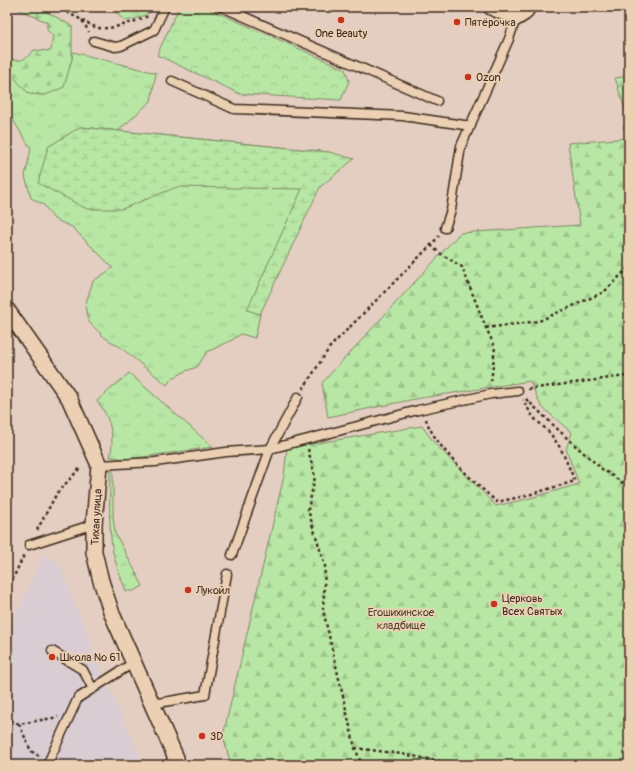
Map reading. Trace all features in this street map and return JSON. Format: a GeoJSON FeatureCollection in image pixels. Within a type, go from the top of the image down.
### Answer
{"type":"FeatureCollection","features":[{"type":"Feature","properties":{"kind":"street"},"geometry":{"type":"LineString","coordinates":[[490,7],[516,18],[524,13],[528,7]]}},
{"type":"Feature","properties":{"kind":"street","name":"Тихая улица"},"geometry":{"type":"LineString","coordinates":[[7,310],[69,398],[99,466],[94,524],[94,552],[101,581],[112,614],[177,763]]}},
{"type":"Feature","properties":{"kind":"lane"},"geometry":{"type":"LineString","coordinates":[[94,41],[121,46],[154,30],[165,7]]}},
{"type":"Feature","properties":{"kind":"lane"},"geometry":{"type":"LineString","coordinates":[[222,7],[437,101]]}},
{"type":"Feature","properties":{"kind":"lane"},"geometry":{"type":"LineString","coordinates":[[445,228],[451,210],[461,146],[509,39],[516,18]]}},
{"type":"Feature","properties":{"kind":"lane"},"geometry":{"type":"LineString","coordinates":[[172,81],[234,109],[403,116],[471,126]]}},
{"type":"Feature","properties":{"kind":"lane"},"geometry":{"type":"LineString","coordinates":[[99,466],[155,462],[226,452],[270,449],[423,409],[491,394],[518,391]]}},
{"type":"Feature","properties":{"kind":"lane"},"geometry":{"type":"LineString","coordinates":[[232,555],[270,449],[298,397]]}},
{"type":"Feature","properties":{"kind":"lane"},"geometry":{"type":"LineString","coordinates":[[29,544],[94,524]]}},
{"type":"Feature","properties":{"kind":"lane"},"geometry":{"type":"LineString","coordinates":[[152,704],[205,695],[227,574]]}},
{"type":"Feature","properties":{"kind":"lane"},"geometry":{"type":"LineString","coordinates":[[52,651],[83,670],[93,689]]}},
{"type":"Feature","properties":{"kind":"lane"},"geometry":{"type":"LineString","coordinates":[[48,763],[78,698],[134,663]]}},
{"type":"Feature","properties":{"kind":"path"},"geometry":{"type":"LineString","coordinates":[[56,7],[95,27],[105,28],[142,19],[152,13]]}},
{"type":"Feature","properties":{"kind":"path"},"geometry":{"type":"LineString","coordinates":[[82,20],[94,41]]}},
{"type":"Feature","properties":{"kind":"path"},"geometry":{"type":"LineString","coordinates":[[298,397],[330,347],[431,246],[445,228]]}},
{"type":"Feature","properties":{"kind":"path"},"geometry":{"type":"LineString","coordinates":[[431,246],[438,252],[462,266],[486,328],[496,347],[490,386],[491,394]]}},
{"type":"Feature","properties":{"kind":"path"},"geometry":{"type":"LineString","coordinates":[[486,328],[539,322],[604,292],[629,266]]}},
{"type":"Feature","properties":{"kind":"path"},"geometry":{"type":"LineString","coordinates":[[518,391],[626,376],[629,373]]}},
{"type":"Feature","properties":{"kind":"path"},"geometry":{"type":"LineString","coordinates":[[423,409],[428,426],[438,442],[473,481],[497,502],[525,496],[575,481],[561,449],[550,433],[533,417],[518,391]]}},
{"type":"Feature","properties":{"kind":"path"},"geometry":{"type":"LineString","coordinates":[[518,391],[602,469],[629,487]]}},
{"type":"Feature","properties":{"kind":"path"},"geometry":{"type":"LineString","coordinates":[[306,439],[315,477],[308,510],[325,566],[323,610],[355,748],[362,765]]}},
{"type":"Feature","properties":{"kind":"path"},"geometry":{"type":"LineString","coordinates":[[7,591],[29,544],[57,493],[81,467]]}},
{"type":"Feature","properties":{"kind":"path"},"geometry":{"type":"LineString","coordinates":[[11,720],[19,724],[70,715]]}},
{"type":"Feature","properties":{"kind":"path"},"geometry":{"type":"LineString","coordinates":[[19,724],[31,751],[48,763]]}},
{"type":"Feature","properties":{"kind":"path"},"geometry":{"type":"LineString","coordinates":[[355,748],[402,754],[455,764],[508,763],[527,765]]}},
{"type":"Feature","properties":{"kind":"shaded area","name":"Школа № 61"},"geometry":{"type":"Polygon","coordinates":[[[44,554],[58,562],[106,681],[144,765],[7,765],[7,634],[44,554]]]}},
{"type":"Feature","properties":{"kind":"green space"},"geometry":{"type":"Polygon","coordinates":[[[13,7],[38,7],[72,26],[72,59],[64,87],[46,95],[29,94],[11,74],[7,72],[7,58],[22,60],[34,50],[51,51],[53,36],[47,30],[47,22],[13,7]]]}},
{"type":"Feature","properties":{"kind":"green space"},"geometry":{"type":"Polygon","coordinates":[[[110,7],[131,7],[137,9],[138,7],[154,7],[145,15],[125,21],[110,7]]]}},
{"type":"Feature","properties":{"kind":"green space"},"geometry":{"type":"Polygon","coordinates":[[[179,7],[205,7],[345,69],[349,81],[341,100],[240,94],[157,55],[179,7]]]}},
{"type":"Feature","properties":{"kind":"green space"},"geometry":{"type":"Polygon","coordinates":[[[73,52],[156,73],[151,101],[118,131],[329,152],[276,267],[248,309],[260,314],[255,338],[241,334],[207,352],[197,367],[171,379],[167,385],[120,347],[104,337],[89,322],[85,306],[93,281],[113,268],[72,227],[54,219],[44,205],[31,198],[25,176],[31,149],[7,110],[7,72],[11,74],[69,65],[73,52]]]}},
{"type":"Feature","properties":{"kind":"green space"},"geometry":{"type":"Polygon","coordinates":[[[629,76],[629,122],[615,78],[629,76]]]}},
{"type":"Feature","properties":{"kind":"green space"},"geometry":{"type":"Polygon","coordinates":[[[80,127],[329,152],[354,159],[320,187],[260,314],[247,310],[302,189],[177,187],[122,209],[87,209],[38,183],[48,147],[80,127]]]}},
{"type":"Feature","properties":{"kind":"green space","name":"Егошихинское кладбище"},"geometry":{"type":"Polygon","coordinates":[[[629,138],[629,765],[231,765],[223,736],[284,476],[287,448],[422,426],[435,444],[496,506],[579,484],[566,449],[572,433],[541,406],[530,381],[415,399],[328,417],[322,383],[460,233],[580,225],[568,143],[629,138]]]}},
{"type":"Feature","properties":{"kind":"green space"},"geometry":{"type":"Polygon","coordinates":[[[129,373],[213,447],[128,459],[110,457],[112,434],[105,413],[97,401],[129,373]]]}},
{"type":"Feature","properties":{"kind":"green space"},"geometry":{"type":"Polygon","coordinates":[[[110,471],[113,471],[113,516],[115,533],[143,586],[134,591],[126,591],[117,567],[111,542],[110,471]]]}},
{"type":"Feature","properties":{"kind":"waterway"},"geometry":{"type":"LineString","coordinates":[[625,127],[629,126]]}},
{"type":"Feature","properties":{"kind":"place","name":"One Beauty"},"geometry":{"type":"Point","coordinates":[341,20]}},
{"type":"Feature","properties":{"kind":"place","name":"Пятёрочка"},"geometry":{"type":"Point","coordinates":[457,22]}},
{"type":"Feature","properties":{"kind":"place","name":"Ozon"},"geometry":{"type":"Point","coordinates":[468,77]}},
{"type":"Feature","properties":{"kind":"place","name":"Лукойл"},"geometry":{"type":"Point","coordinates":[188,590]}},
{"type":"Feature","properties":{"kind":"place","name":"Церковь Всех Святых"},"geometry":{"type":"Point","coordinates":[494,604]}},
{"type":"Feature","properties":{"kind":"place","name":"Школа № 61"},"geometry":{"type":"Point","coordinates":[52,657]}},
{"type":"Feature","properties":{"kind":"place","name":"3D"},"geometry":{"type":"Point","coordinates":[202,736]}}]}
